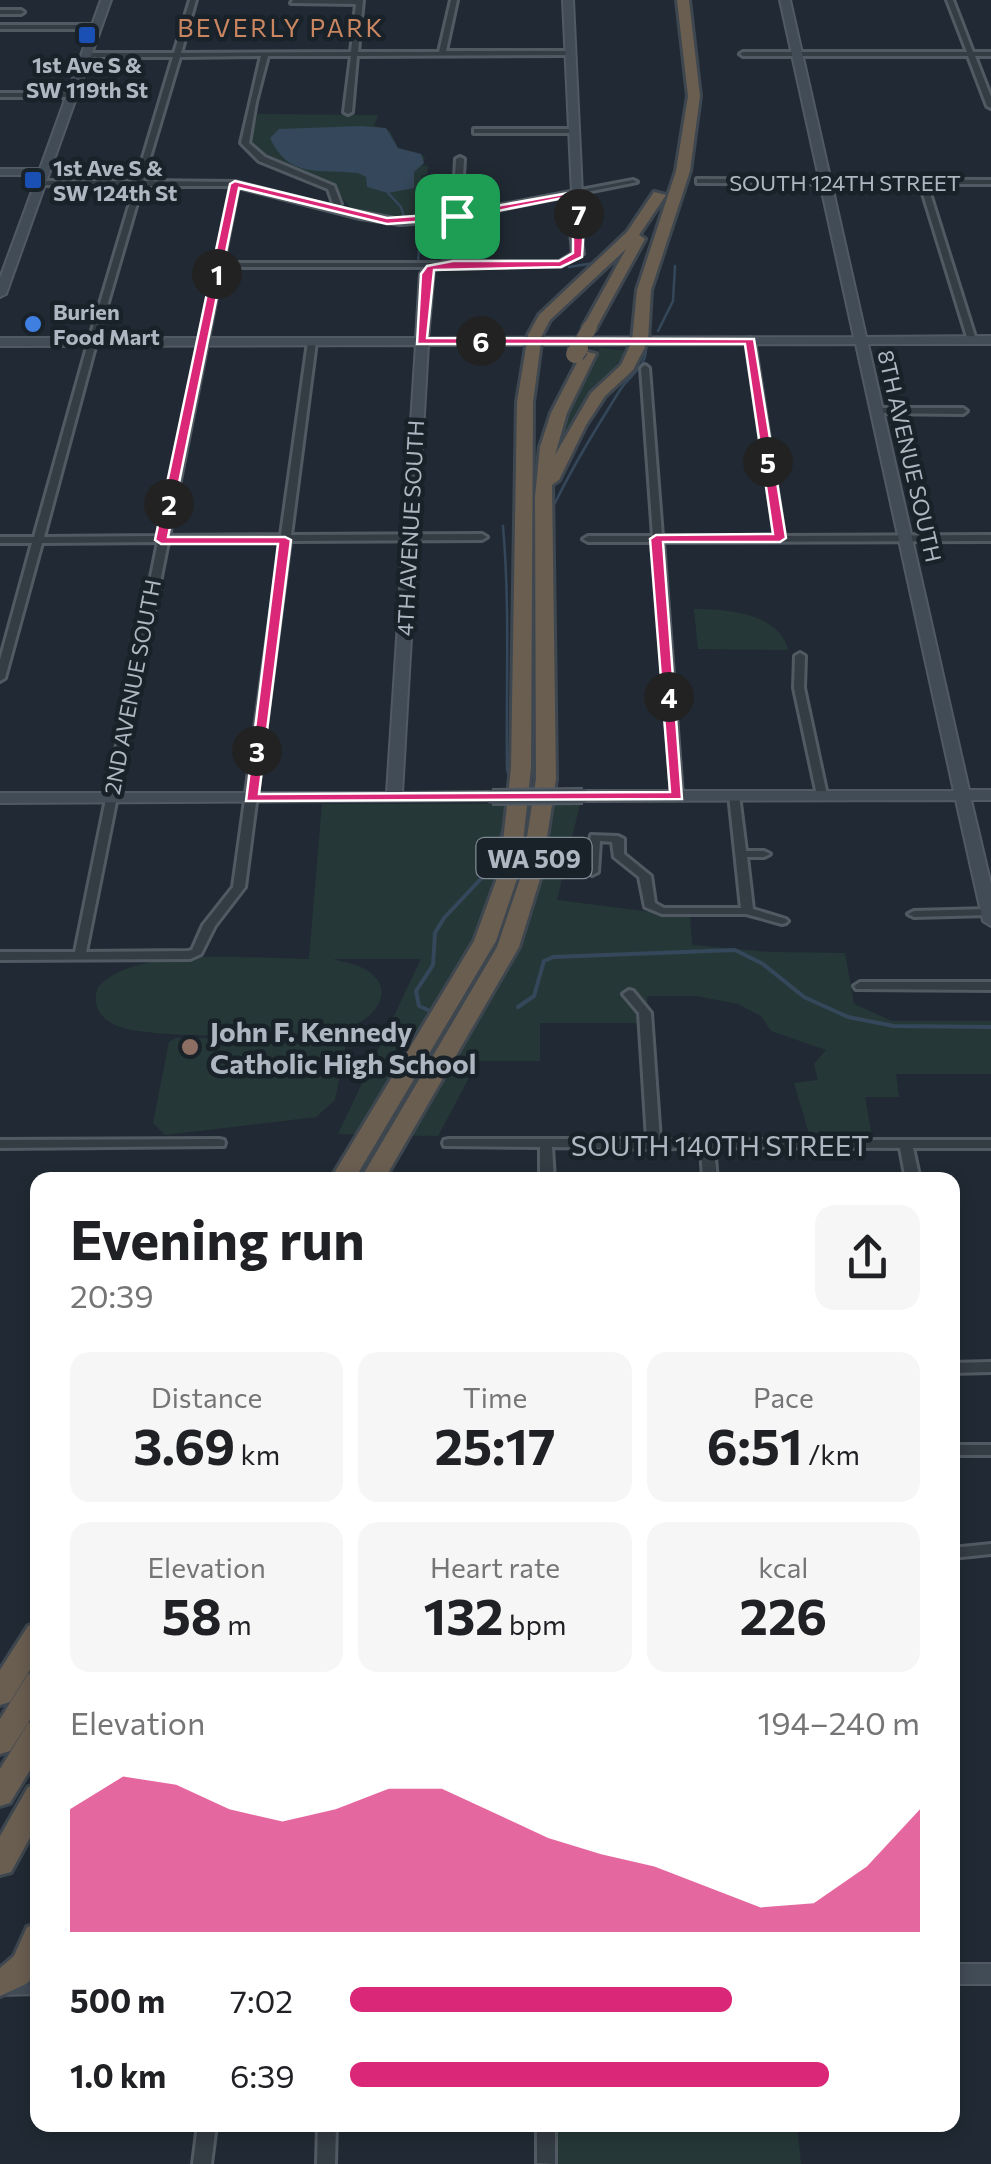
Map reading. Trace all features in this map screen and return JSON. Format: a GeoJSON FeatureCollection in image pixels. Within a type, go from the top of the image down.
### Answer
{"type":"FeatureCollection","features":[{"type":"Feature","properties":{"kind":"highway","name":"WA 509"},"geometry":{"type":"LineString","coordinates":[[596,328],[670,174],[680,131],[682,92],[672,0]]}},
{"type":"Feature","properties":{"kind":"highway","name":"WA 509"},"geometry":{"type":"LineString","coordinates":[[347,1172],[485,941],[510,870],[521,768],[526,567],[545,410],[679,184],[694,96],[683,0]]}},
{"type":"Feature","properties":{"kind":"highway"},"geometry":{"type":"LineString","coordinates":[[533,498],[599,394],[628,366],[640,341],[644,290],[679,184]]}},
{"type":"Feature","properties":{"kind":"highway"},"geometry":{"type":"LineString","coordinates":[[533,498],[525,402],[534,341],[544,318],[632,235],[659,194]]}},
{"type":"Feature","properties":{"kind":"highway","name":"WA 509"},"geometry":{"type":"LineString","coordinates":[[377,1172],[508,947],[531,876],[546,779],[533,498]]}},
{"type":"Feature","properties":{"kind":"highway"},"geometry":{"type":"LineString","coordinates":[[0,1678],[30,1641]]}},
{"type":"Feature","properties":{"kind":"highway"},"geometry":{"type":"LineString","coordinates":[[0,1694],[30,1644]]}},
{"type":"Feature","properties":{"kind":"highway"},"geometry":{"type":"LineString","coordinates":[[0,1743],[30,1695]]}},
{"type":"Feature","properties":{"kind":"highway"},"geometry":{"type":"LineString","coordinates":[[0,1796],[30,1745]]}},
{"type":"Feature","properties":{"kind":"highway"},"geometry":{"type":"LineString","coordinates":[[0,1863],[30,1809]]}},
{"type":"Feature","properties":{"kind":"highway"},"geometry":{"type":"LineString","coordinates":[[0,1984],[23,1971],[30,1958]]}},
{"type":"Feature","properties":{"kind":"street"},"geometry":{"type":"LineString","coordinates":[[0,294],[106,0]]}},
{"type":"Feature","properties":{"kind":"street"},"geometry":{"type":"LineString","coordinates":[[0,678],[92,342],[193,0]]}},
{"type":"Feature","properties":{"kind":"street"},"geometry":{"type":"LineString","coordinates":[[442,54],[454,0]]}},
{"type":"Feature","properties":{"kind":"street"},"geometry":{"type":"LineString","coordinates":[[220,265],[436,266],[572,261],[578,254],[573,208],[577,196],[568,0]]}},
{"type":"Feature","properties":{"kind":"street","name":"8TH AVENUE SOUTH"},"geometry":{"type":"LineString","coordinates":[[785,0],[990,916]]}},
{"type":"Feature","properties":{"kind":"street"},"geometry":{"type":"LineString","coordinates":[[950,0],[991,106]]}},
{"type":"Feature","properties":{"kind":"street"},"geometry":{"type":"LineString","coordinates":[[293,2],[360,1],[348,112]]}},
{"type":"Feature","properties":{"kind":"street"},"geometry":{"type":"LineString","coordinates":[[0,12],[22,12]]}},
{"type":"Feature","properties":{"kind":"street"},"geometry":{"type":"LineString","coordinates":[[1,30],[97,27]]}},
{"type":"Feature","properties":{"kind":"street"},"geometry":{"type":"LineString","coordinates":[[87,55],[571,53]]}},
{"type":"Feature","properties":{"kind":"street"},"geometry":{"type":"LineString","coordinates":[[743,54],[991,54]]}},
{"type":"Feature","properties":{"kind":"street"},"geometry":{"type":"LineString","coordinates":[[265,55],[244,143],[262,159],[331,188],[337,204],[332,208]]}},
{"type":"Feature","properties":{"kind":"street"},"geometry":{"type":"LineString","coordinates":[[0,95],[70,95]]}},
{"type":"Feature","properties":{"kind":"street"},"geometry":{"type":"LineString","coordinates":[[477,132],[574,132]]}},
{"type":"Feature","properties":{"kind":"street"},"geometry":{"type":"LineString","coordinates":[[457,216],[460,160]]}},
{"type":"Feature","properties":{"kind":"street"},"geometry":{"type":"LineString","coordinates":[[0,172],[138,183],[235,184],[387,221],[457,216],[577,196],[633,182]]}},
{"type":"Feature","properties":{"kind":"street","name":"SOUTH 124TH STREET"},"geometry":{"type":"LineString","coordinates":[[700,181],[991,182]]}},
{"type":"Feature","properties":{"kind":"street"},"geometry":{"type":"LineString","coordinates":[[923,182],[972,340]]}},
{"type":"Feature","properties":{"kind":"street","name":"2ND AVENUE SOUTH"},"geometry":{"type":"LineString","coordinates":[[80,955],[235,184]]}},
{"type":"Feature","properties":{"kind":"street","name":"4TH AVENUE SOUTH"},"geometry":{"type":"LineString","coordinates":[[394,797],[426,274],[436,266]]}},
{"type":"Feature","properties":{"kind":"street"},"geometry":{"type":"LineString","coordinates":[[0,342],[991,340]]}},
{"type":"Feature","properties":{"kind":"street"},"geometry":{"type":"LineString","coordinates":[[750,341],[780,538]]}},
{"type":"Feature","properties":{"kind":"street"},"geometry":{"type":"LineString","coordinates":[[0,956],[190,955],[196,952],[209,925],[239,887],[312,342]]}},
{"type":"Feature","properties":{"kind":"street"},"geometry":{"type":"LineString","coordinates":[[645,368],[677,796]]}},
{"type":"Feature","properties":{"kind":"street"},"geometry":{"type":"LineString","coordinates":[[876,411],[963,411]]}},
{"type":"Feature","properties":{"kind":"street"},"geometry":{"type":"LineString","coordinates":[[0,540],[482,537]]}},
{"type":"Feature","properties":{"kind":"street"},"geometry":{"type":"LineString","coordinates":[[588,538],[991,538]]}},
{"type":"Feature","properties":{"kind":"street"},"geometry":{"type":"LineString","coordinates":[[800,656],[798,688],[822,794]]}},
{"type":"Feature","properties":{"kind":"street"},"geometry":{"type":"LineString","coordinates":[[734,795],[747,911]]}},
{"type":"Feature","properties":{"kind":"street"},"geometry":{"type":"LineString","coordinates":[[0,798],[991,795]]}},
{"type":"Feature","properties":{"kind":"street"},"geometry":{"type":"LineString","coordinates":[[592,872],[595,838],[618,839],[618,855],[645,876],[649,905],[662,911],[747,911],[782,920]]}},
{"type":"Feature","properties":{"kind":"street"},"geometry":{"type":"LineString","coordinates":[[741,854],[764,854]]}},
{"type":"Feature","properties":{"kind":"street"},"geometry":{"type":"LineString","coordinates":[[914,914],[990,916]]}},
{"type":"Feature","properties":{"kind":"street"},"geometry":{"type":"LineString","coordinates":[[860,986],[991,986]]}},
{"type":"Feature","properties":{"kind":"street"},"geometry":{"type":"LineString","coordinates":[[628,994],[645,1013],[654,1145]]}},
{"type":"Feature","properties":{"kind":"street"},"geometry":{"type":"LineString","coordinates":[[0,1144],[219,1143]]}},
{"type":"Feature","properties":{"kind":"street","name":"SOUTH 140TH STREET"},"geometry":{"type":"LineString","coordinates":[[449,1143],[991,1144]]}},
{"type":"Feature","properties":{"kind":"street"},"geometry":{"type":"LineString","coordinates":[[906,1144],[911,1172]]}},
{"type":"Feature","properties":{"kind":"street"},"geometry":{"type":"LineString","coordinates":[[546,1146],[547,1172]]}},
{"type":"Feature","properties":{"kind":"street"},"geometry":{"type":"LineString","coordinates":[[707,1146],[709,1172]]}},
{"type":"Feature","properties":{"kind":"street"},"geometry":{"type":"LineString","coordinates":[[960,1368],[991,1367]]}},
{"type":"Feature","properties":{"kind":"street"},"geometry":{"type":"LineString","coordinates":[[960,1450],[991,1450]]}},
{"type":"Feature","properties":{"kind":"street"},"geometry":{"type":"LineString","coordinates":[[960,1553],[991,1549]]}},
{"type":"Feature","properties":{"kind":"street"},"geometry":{"type":"LineString","coordinates":[[960,1974],[991,1974]]}},
{"type":"Feature","properties":{"kind":"street"},"geometry":{"type":"LineString","coordinates":[[0,1984],[30,1984]]}},
{"type":"Feature","properties":{"kind":"street"},"geometry":{"type":"LineString","coordinates":[[202,2164],[206,2132]]}},
{"type":"Feature","properties":{"kind":"street"},"geometry":{"type":"LineString","coordinates":[[326,2164],[327,2132]]}},
{"type":"Feature","properties":{"kind":"street"},"geometry":{"type":"LineString","coordinates":[[546,2132],[546,2164]]}},
{"type":"Feature","properties":{"kind":"green space"},"geometry":{"type":"Polygon","coordinates":[[[258,114],[378,115],[374,126],[390,131],[398,148],[425,158],[421,165],[428,166],[427,174],[421,176],[423,182],[455,185],[454,214],[402,220],[354,212],[330,183],[253,148],[250,143],[258,114]]]}},
{"type":"Feature","properties":{"kind":"green space"},"geometry":{"type":"Polygon","coordinates":[[[600,348],[627,351],[577,415],[556,451],[572,402],[600,348]]]}},
{"type":"Feature","properties":{"kind":"green space"},"geometry":{"type":"Polygon","coordinates":[[[694,609],[736,612],[763,621],[783,638],[788,650],[698,649],[694,609]]]}},
{"type":"Feature","properties":{"kind":"green space"},"geometry":{"type":"Polygon","coordinates":[[[322,804],[580,804],[557,900],[690,917],[692,945],[845,953],[854,1004],[892,1021],[991,1021],[991,1074],[896,1074],[899,1097],[865,1097],[872,1137],[810,1137],[794,1083],[818,1080],[814,1064],[826,1050],[771,1031],[761,1016],[738,1004],[696,996],[647,996],[648,1023],[540,1023],[540,1061],[478,1061],[438,1136],[338,1134],[421,959],[333,959],[368,971],[377,979],[381,995],[374,1011],[359,1023],[332,1031],[165,1034],[120,1027],[103,1016],[97,1006],[98,987],[115,974],[139,965],[197,957],[309,959],[322,804]]]}},
{"type":"Feature","properties":{"kind":"green space"},"geometry":{"type":"Polygon","coordinates":[[[176,1038],[347,1039],[335,1100],[316,1117],[165,1135],[153,1123],[169,1042],[176,1038]]]}},
{"type":"Feature","properties":{"kind":"green space"},"geometry":{"type":"Polygon","coordinates":[[[557,2132],[798,2132],[801,2164],[558,2164],[557,2132]]]}},
{"type":"Feature","properties":{"kind":"water"},"geometry":{"type":"Polygon","coordinates":[[[386,128],[398,148],[421,154],[424,163],[414,172],[414,188],[388,193],[367,187],[366,177],[358,173],[296,166],[286,160],[270,138],[279,129],[386,128]]]}},
{"type":"Feature","properties":{"kind":"waterway"},"geometry":{"type":"LineString","coordinates":[[388,193],[401,207],[405,220]]}},
{"type":"Feature","properties":{"kind":"waterway"},"geometry":{"type":"LineString","coordinates":[[418,261],[421,226]]}},
{"type":"Feature","properties":{"kind":"waterway"},"geometry":{"type":"LineString","coordinates":[[569,267],[594,263]]}},
{"type":"Feature","properties":{"kind":"waterway"},"geometry":{"type":"LineString","coordinates":[[658,331],[673,301],[675,266]]}},
{"type":"Feature","properties":{"kind":"waterway"},"geometry":{"type":"LineString","coordinates":[[492,267],[533,267]]}},
{"type":"Feature","properties":{"kind":"waterway"},"geometry":{"type":"LineString","coordinates":[[555,503],[646,351]]}},
{"type":"Feature","properties":{"kind":"waterway"},"geometry":{"type":"LineString","coordinates":[[503,526],[507,770],[512,783]]}},
{"type":"Feature","properties":{"kind":"waterway"},"geometry":{"type":"LineString","coordinates":[[428,1010],[419,1006],[416,991],[433,965],[435,933],[444,918],[493,866],[507,817]]}},
{"type":"Feature","properties":{"kind":"waterway"},"geometry":{"type":"LineString","coordinates":[[518,1007],[534,996],[544,961],[553,957],[735,950],[763,964],[804,997],[848,1017],[894,1026],[991,1027]]}},
{"type":"Feature","properties":{"kind":"place","name":"1st Ave S & SW 119th St"},"geometry":{"type":"Point","coordinates":[87,35]}},
{"type":"Feature","properties":{"kind":"place","name":"1st Ave S & SW 124th St"},"geometry":{"type":"Point","coordinates":[33,180]}},
{"type":"Feature","properties":{"kind":"place","name":"Burien Food Mart"},"geometry":{"type":"Point","coordinates":[33,324]}},
{"type":"Feature","properties":{"kind":"place","name":"John F. Kennedy Catholic High School"},"geometry":{"type":"Point","coordinates":[190,1047]}},
{"type":"Feature","properties":{"kind":"district","name":"BEVERLY PARK"},"geometry":{"type":"Point","coordinates":[281,27]}},
{"type":"Feature","properties":{"kind":"route"},"geometry":{"type":"LineString","coordinates":[[235,184],[387,221],[430,221],[457,216],[577,193],[578,254],[561,264],[453,264],[430,268],[426,274],[421,341],[750,341],[780,538],[656,539],[677,796],[251,798],[285,540],[161,540],[235,184]]}}]}
